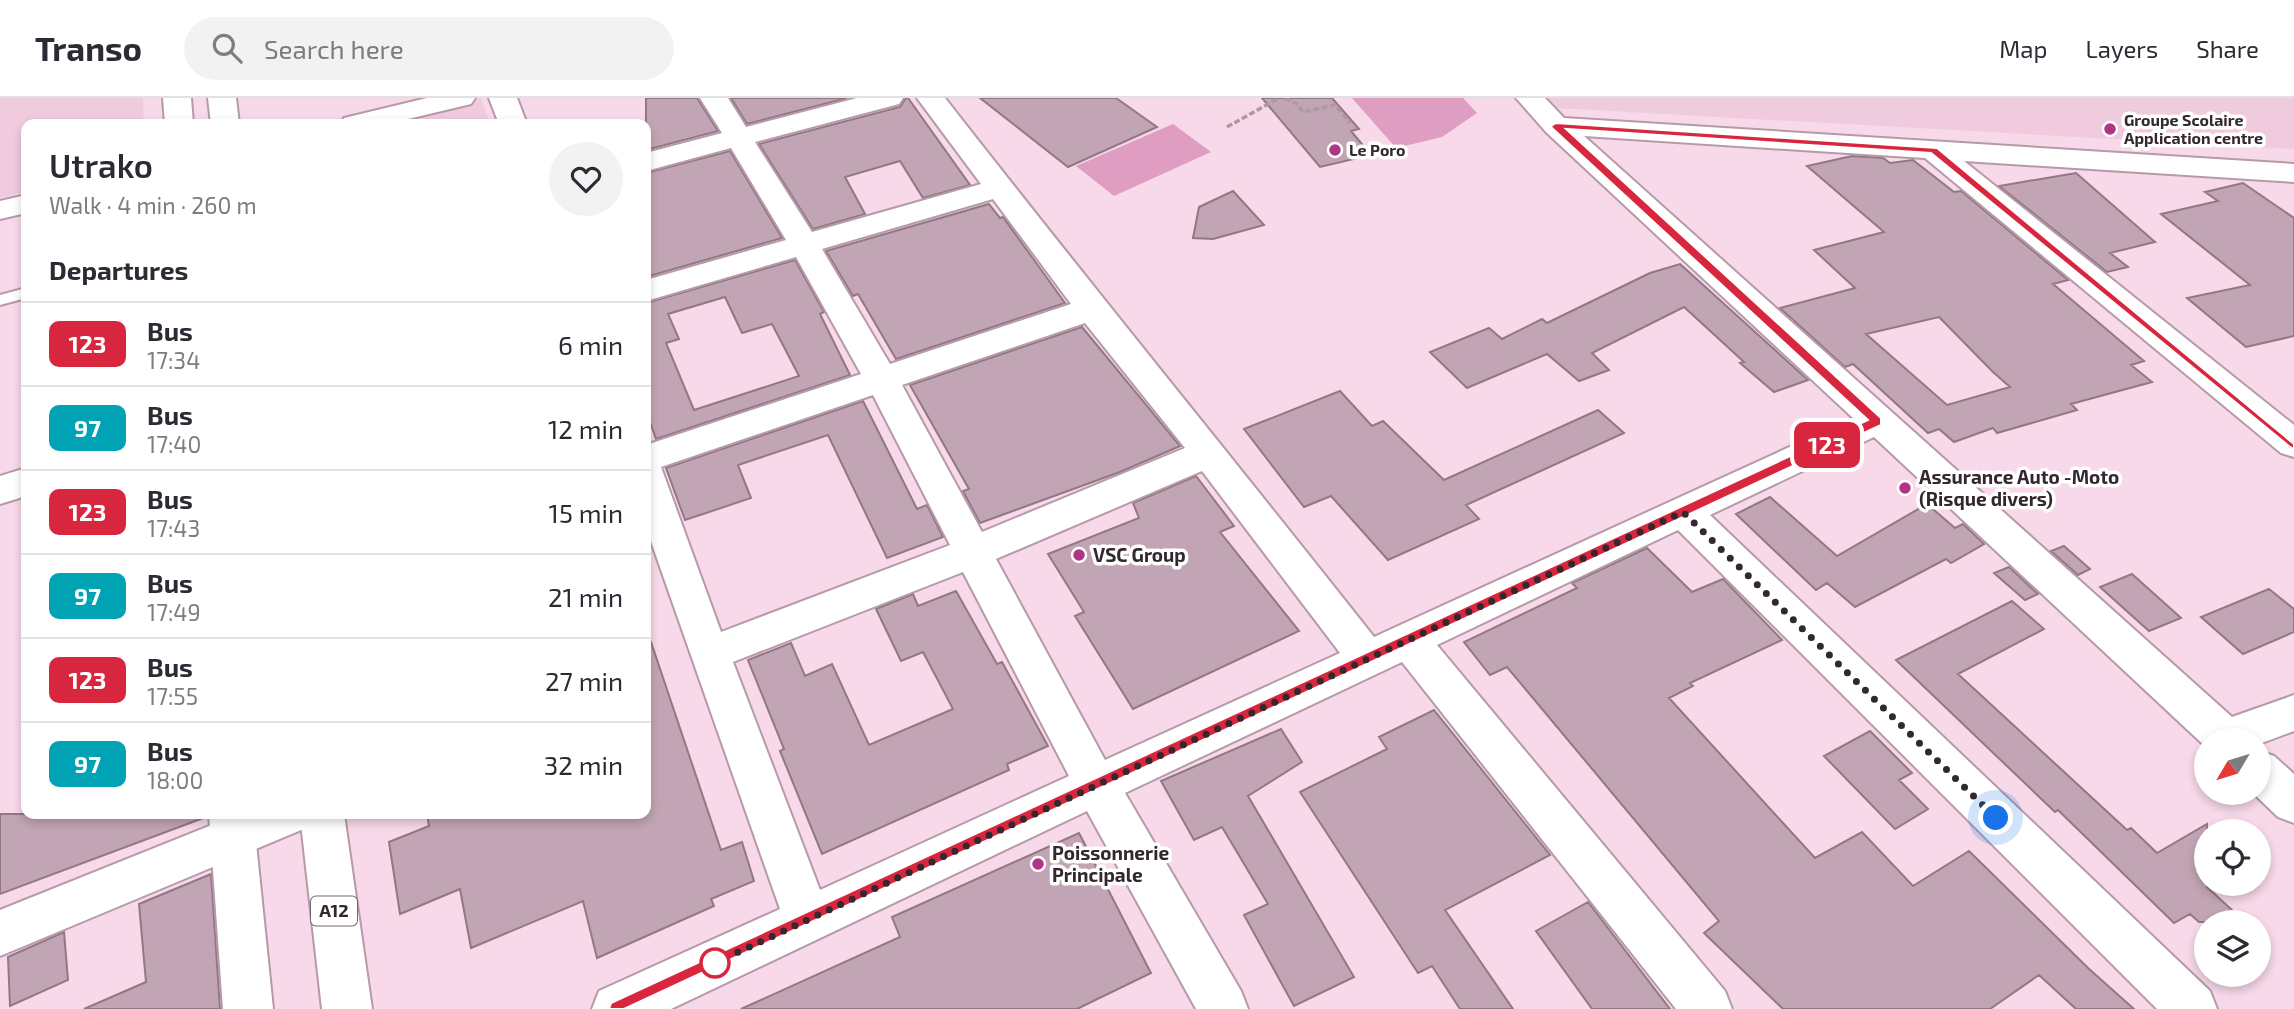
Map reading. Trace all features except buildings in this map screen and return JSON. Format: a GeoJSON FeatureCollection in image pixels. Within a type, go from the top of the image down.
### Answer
{"type":"FeatureCollection","features":[{"type":"Feature","properties":{"kind":"street"},"geometry":{"type":"LineString","coordinates":[[177,98],[179,119]]}},
{"type":"Feature","properties":{"kind":"street"},"geometry":{"type":"LineString","coordinates":[[222,98],[224,119]]}},
{"type":"Feature","properties":{"kind":"street"},"geometry":{"type":"LineString","coordinates":[[375,119],[461,98]]}},
{"type":"Feature","properties":{"kind":"street"},"geometry":{"type":"LineString","coordinates":[[503,98],[511,119]]}},
{"type":"Feature","properties":{"kind":"street"},"geometry":{"type":"LineString","coordinates":[[714,98],[805,246],[882,380],[1096,785],[1223,1009]]}},
{"type":"Feature","properties":{"kind":"street"},"geometry":{"type":"LineString","coordinates":[[651,161],[889,98]]}},
{"type":"Feature","properties":{"kind":"street"},"geometry":{"type":"LineString","coordinates":[[931,98],[1092,309],[1209,453],[1368,659]]}},
{"type":"Feature","properties":{"kind":"street"},"geometry":{"type":"LineString","coordinates":[[1530,98],[1556,126],[2215,728]]}},
{"type":"Feature","properties":{"kind":"street"},"geometry":{"type":"LineString","coordinates":[[1556,126],[2294,173]]}},
{"type":"Feature","properties":{"kind":"street"},"geometry":{"type":"LineString","coordinates":[[1933,150],[2294,444]]}},
{"type":"Feature","properties":{"kind":"street"},"geometry":{"type":"LineString","coordinates":[[2264,171],[2294,190]]}},
{"type":"Feature","properties":{"kind":"street"},"geometry":{"type":"LineString","coordinates":[[651,290],[998,188]]}},
{"type":"Feature","properties":{"kind":"street"},"geometry":{"type":"LineString","coordinates":[[0,210],[21,205]]}},
{"type":"Feature","properties":{"kind":"street"},"geometry":{"type":"LineString","coordinates":[[651,456],[1092,309]]}},
{"type":"Feature","properties":{"kind":"street"},"geometry":{"type":"LineString","coordinates":[[617,1009],[1877,421]]}},
{"type":"Feature","properties":{"kind":"street"},"geometry":{"type":"LineString","coordinates":[[709,654],[973,552],[1209,453]]}},
{"type":"Feature","properties":{"kind":"street"},"geometry":{"type":"LineString","coordinates":[[0,490],[21,484]]}},
{"type":"Feature","properties":{"kind":"street"},"geometry":{"type":"LineString","coordinates":[[651,488],[709,654],[808,920]]}},
{"type":"Feature","properties":{"kind":"street"},"geometry":{"type":"LineString","coordinates":[[1683,512],[2192,1009]]}},
{"type":"Feature","properties":{"kind":"street"},"geometry":{"type":"LineString","coordinates":[[1408,640],[1707,1009]]}},
{"type":"Feature","properties":{"kind":"street"},"geometry":{"type":"LineString","coordinates":[[2255,728],[2294,713]]}},
{"type":"Feature","properties":{"kind":"street"},"geometry":{"type":"LineString","coordinates":[[2272,782],[2294,803]]}},
{"type":"Feature","properties":{"kind":"street"},"geometry":{"type":"LineString","coordinates":[[0,933],[232,825],[264,819]]}},
{"type":"Feature","properties":{"kind":"street","name":"A12"},"geometry":{"type":"LineString","coordinates":[[323,819],[346,1009]]}},
{"type":"Feature","properties":{"kind":"street"},"geometry":{"type":"LineString","coordinates":[[232,825],[248,1009]]}},
{"type":"Feature","properties":{"kind":"lane"},"geometry":{"type":"LineString","coordinates":[[0,300],[21,294]]}},
{"type":"Feature","properties":{"kind":"path"},"geometry":{"type":"LineString","coordinates":[[1227,127],[1279,98]]}},
{"type":"Feature","properties":{"kind":"path"},"geometry":{"type":"LineString","coordinates":[[1285,98],[1297,104],[1303,112],[1335,105],[1350,123]]}},
{"type":"Feature","properties":{"kind":"shaded area"},"geometry":{"type":"Polygon","coordinates":[[[0,98],[143,98],[144,119],[21,119],[21,193],[0,198],[0,98]]]}},
{"type":"Feature","properties":{"kind":"shaded area"},"geometry":{"type":"Polygon","coordinates":[[[481,98],[488,119],[395,119],[481,98]]]}},
{"type":"Feature","properties":{"kind":"shaded area"},"geometry":{"type":"Polygon","coordinates":[[[1352,98],[1463,98],[1477,113],[1442,137],[1396,148],[1352,98]]]}},
{"type":"Feature","properties":{"kind":"shaded area","name":"Groupe Scolaire Application centre"},"geometry":{"type":"Polygon","coordinates":[[[1548,98],[2294,98],[2294,149],[1557,108],[1548,98]]]}},
{"type":"Feature","properties":{"kind":"shaded area"},"geometry":{"type":"Polygon","coordinates":[[[1173,124],[1211,152],[1114,196],[1076,166],[1173,124]]]}},
{"type":"Feature","properties":{"kind":"bus line","name":"123"},"geometry":{"type":"LineString","coordinates":[[618,1009],[1877,421],[1556,126],[1933,150],[2294,444]]}},
{"type":"Feature","properties":{"kind":"place","name":"Groupe Scolaire Application centre"},"geometry":{"type":"Point","coordinates":[2110,129]}},
{"type":"Feature","properties":{"kind":"place","name":"Le Poro"},"geometry":{"type":"Point","coordinates":[1335,150]}},
{"type":"Feature","properties":{"kind":"place","name":"Assurance Auto -Moto (Risque divers)"},"geometry":{"type":"Point","coordinates":[1905,488]}},
{"type":"Feature","properties":{"kind":"place","name":"VSC Group"},"geometry":{"type":"Point","coordinates":[1079,555]}},
{"type":"Feature","properties":{"kind":"place","name":"Poissonnerie Principale"},"geometry":{"type":"Point","coordinates":[1038,864]}},
{"type":"Feature","properties":{"kind":"route"},"geometry":{"type":"LineString","coordinates":[[715,963],[1683,512],[1996,818]]}}]}
